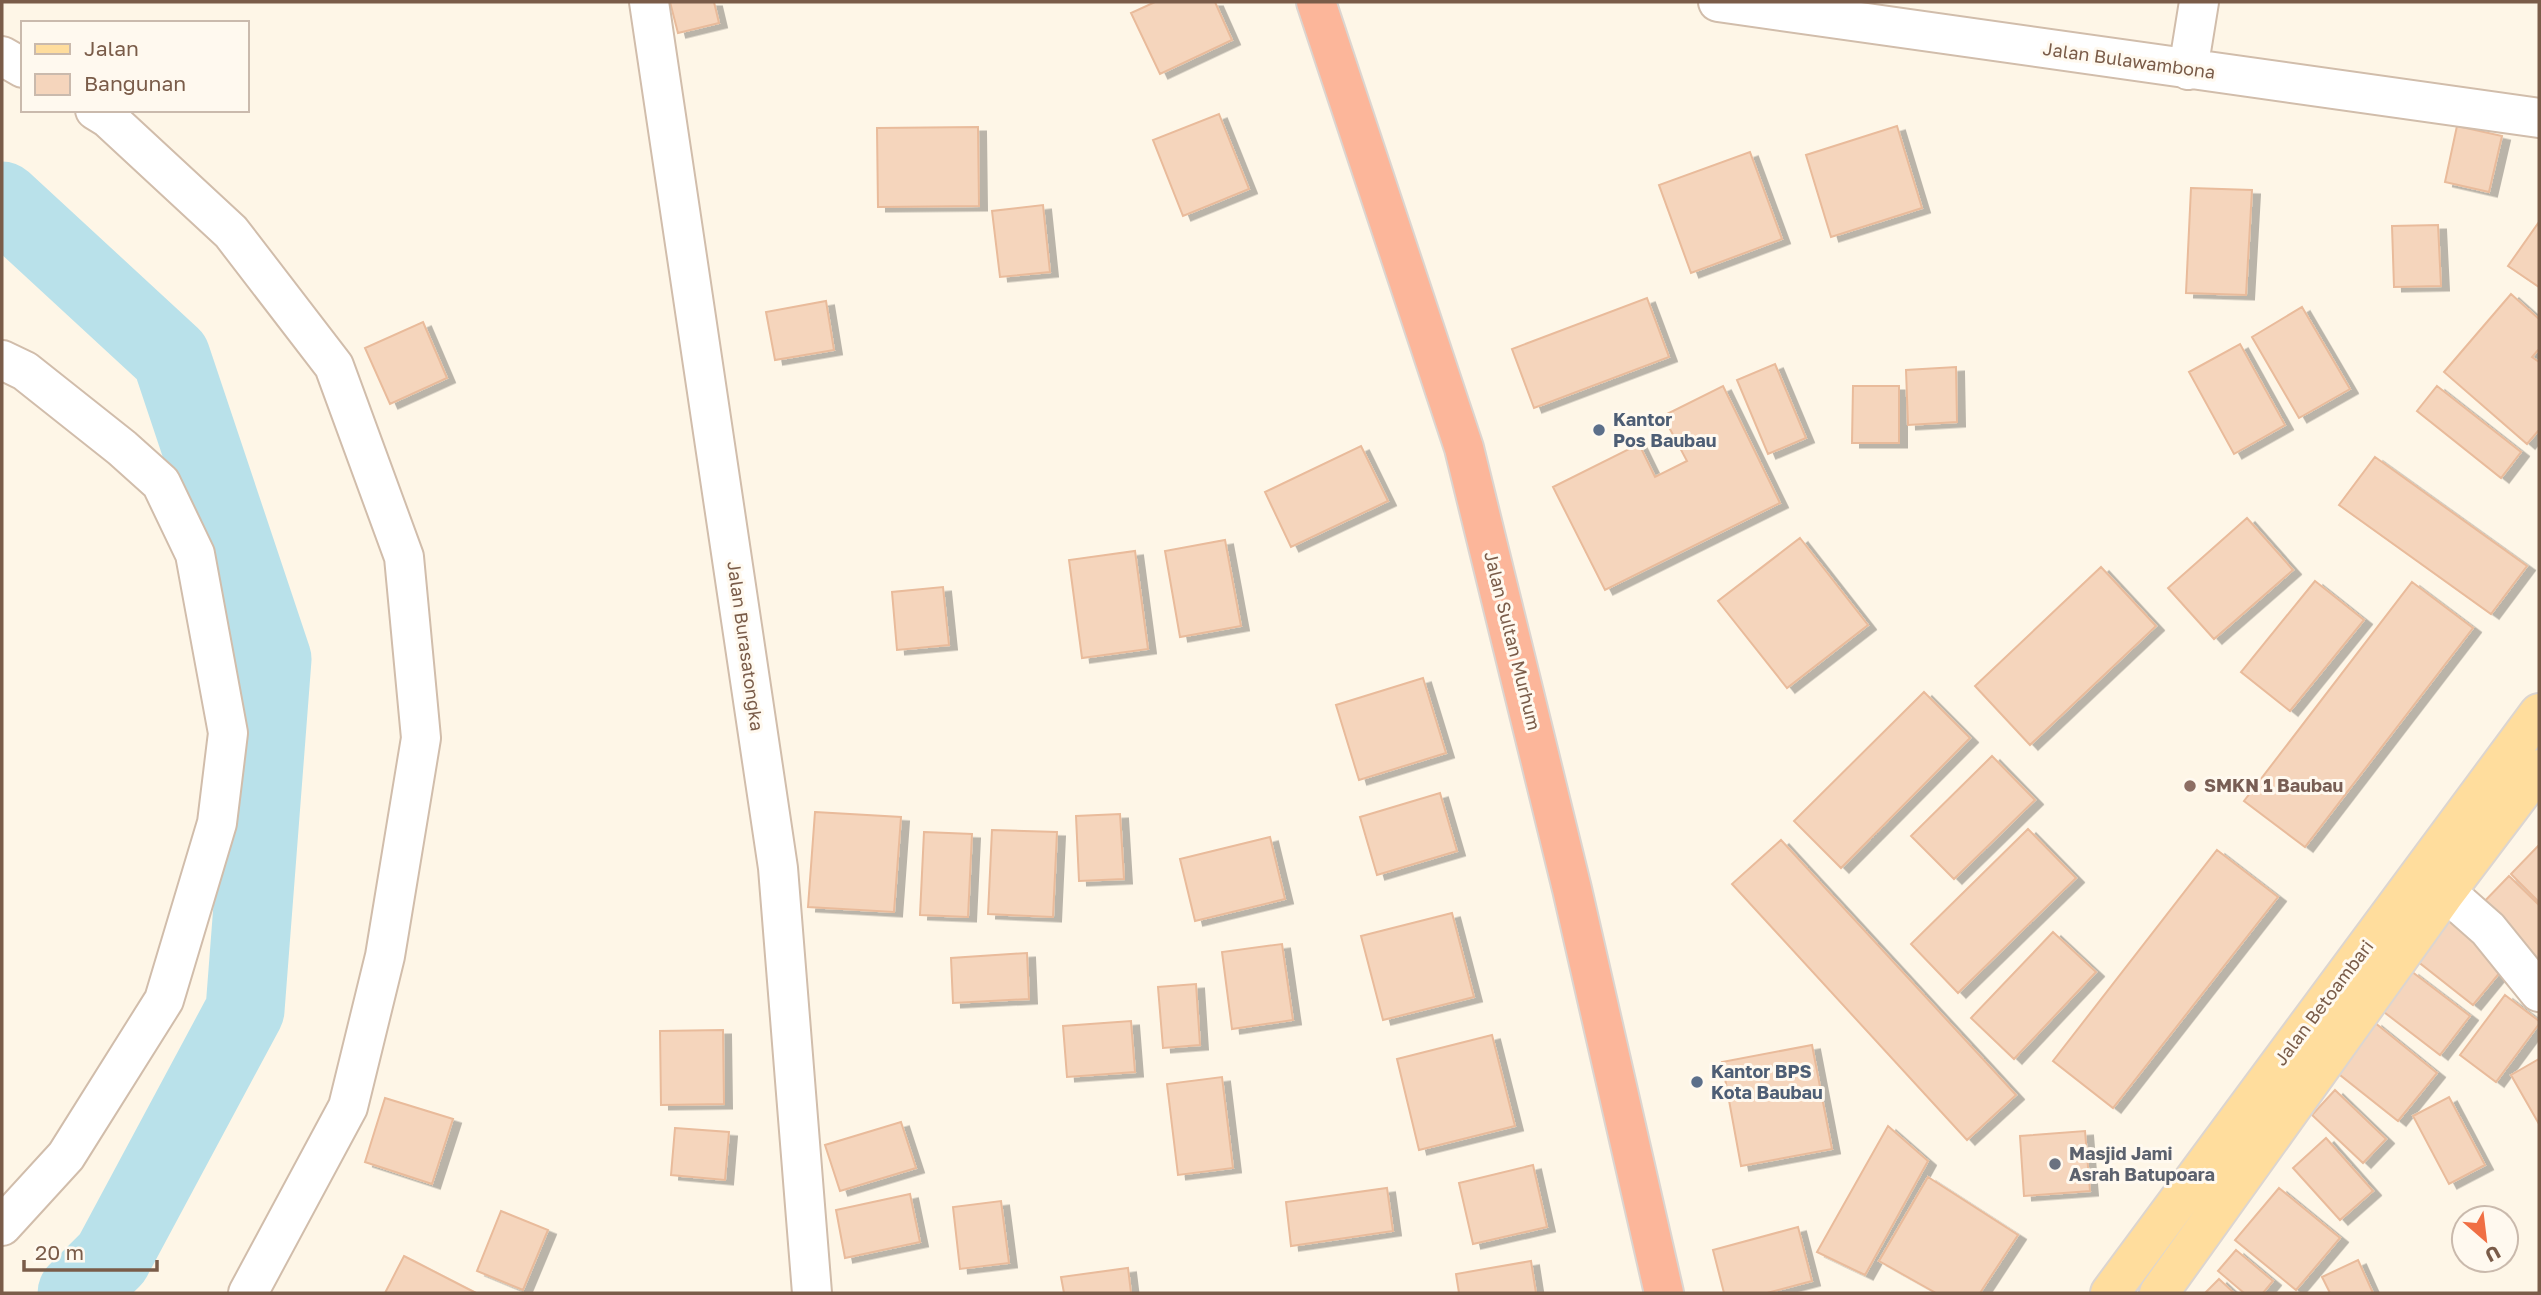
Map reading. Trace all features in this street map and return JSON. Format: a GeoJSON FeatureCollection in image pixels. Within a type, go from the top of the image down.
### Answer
{"type":"FeatureCollection","features":[{"type":"Feature","properties":{"kind":"highway","name":"Jalan Sultan Murhum"},"geometry":{"type":"LineString","coordinates":[[1316,2],[1464,448],[1573,889],[1664,1293]]}},
{"type":"Feature","properties":{"kind":"main road","name":"Jalan Betoambari"},"geometry":{"type":"LineString","coordinates":[[2110,1293],[2539,713]]}},
{"type":"Feature","properties":{"kind":"main road","name":"Jalan Betoambari"},"geometry":{"type":"LineString","coordinates":[[2159,1293],[2446,892],[2539,769]]}},
{"type":"Feature","properties":{"kind":"street","name":"Jalan Burasatongka"},"geometry":{"type":"LineString","coordinates":[[649,2],[778,868],[812,1293]]}},
{"type":"Feature","properties":{"kind":"street","name":"Jalan Bulawambona"},"geometry":{"type":"LineString","coordinates":[[1718,2],[2539,118]]}},
{"type":"Feature","properties":{"kind":"street"},"geometry":{"type":"LineString","coordinates":[[2188,70],[2199,2]]}},
{"type":"Feature","properties":{"kind":"street"},"geometry":{"type":"LineString","coordinates":[[2,56],[21,67]]}},
{"type":"Feature","properties":{"kind":"street"},"geometry":{"type":"LineString","coordinates":[[98,112],[231,232],[334,366],[404,557],[421,738],[386,956],[348,1107],[248,1293]]}},
{"type":"Feature","properties":{"kind":"street"},"geometry":{"type":"LineString","coordinates":[[2,360],[25,371],[122,447],[161,483],[195,554],[228,733],[217,822],[164,1000],[66,1156],[2,1226]]}},
{"type":"Feature","properties":{"kind":"street"},"geometry":{"type":"LineString","coordinates":[[2446,892],[2488,929],[2539,992]]}},
{"type":"Feature","properties":{"kind":"building"},"geometry":{"type":"Polygon","coordinates":[[[670,2],[714,2],[719,23],[678,33],[670,2]]]}},
{"type":"Feature","properties":{"kind":"building"},"geometry":{"type":"Polygon","coordinates":[[[1155,2],[1215,2],[1232,40],[1160,74],[1131,13],[1155,2]]]}},
{"type":"Feature","properties":{"kind":"building"},"geometry":{"type":"Polygon","coordinates":[[[1219,114],[1249,189],[1183,216],[1153,140],[1219,114]]]}},
{"type":"Feature","properties":{"kind":"building"},"geometry":{"type":"Polygon","coordinates":[[[1897,126],[1922,208],[1831,237],[1806,155],[1897,126]]]}},
{"type":"Feature","properties":{"kind":"building"},"geometry":{"type":"Polygon","coordinates":[[[2457,126],[2502,136],[2489,192],[2445,182],[2457,126]]]}},
{"type":"Feature","properties":{"kind":"building"},"geometry":{"type":"Polygon","coordinates":[[[978,127],[979,206],[878,207],[877,128],[978,127]]]}},
{"type":"Feature","properties":{"kind":"building"},"geometry":{"type":"Polygon","coordinates":[[[1750,152],[1782,239],[1691,273],[1659,185],[1750,152]]]}},
{"type":"Feature","properties":{"kind":"building"},"geometry":{"type":"Polygon","coordinates":[[[2191,188],[2252,190],[2246,295],[2186,293],[2191,188]]]}},
{"type":"Feature","properties":{"kind":"building"},"geometry":{"type":"Polygon","coordinates":[[[1043,205],[1050,272],[1000,277],[992,211],[1043,205]]]}},
{"type":"Feature","properties":{"kind":"building"},"geometry":{"type":"Polygon","coordinates":[[[2539,222],[2539,287],[2508,266],[2539,222]]]}},
{"type":"Feature","properties":{"kind":"building"},"geometry":{"type":"Polygon","coordinates":[[[2438,225],[2441,286],[2394,287],[2392,226],[2438,225]]]}},
{"type":"Feature","properties":{"kind":"building"},"geometry":{"type":"Polygon","coordinates":[[[2511,294],[2539,319],[2539,349],[2532,357],[2539,362],[2539,430],[2527,444],[2444,372],[2511,294]]]}},
{"type":"Feature","properties":{"kind":"building"},"geometry":{"type":"Polygon","coordinates":[[[1647,298],[1669,357],[1534,408],[1512,349],[1647,298]]]}},
{"type":"Feature","properties":{"kind":"building"},"geometry":{"type":"Polygon","coordinates":[[[826,301],[834,350],[775,360],[766,312],[826,301]]]}},
{"type":"Feature","properties":{"kind":"building"},"geometry":{"type":"Polygon","coordinates":[[[2302,307],[2350,389],[2299,418],[2252,337],[2302,307]]]}},
{"type":"Feature","properties":{"kind":"building"},"geometry":{"type":"Polygon","coordinates":[[[423,322],[447,378],[390,404],[365,348],[423,322]]]}},
{"type":"Feature","properties":{"kind":"building"},"geometry":{"type":"Polygon","coordinates":[[[2240,344],[2285,425],[2234,454],[2189,372],[2240,344]]]}},
{"type":"Feature","properties":{"kind":"building"},"geometry":{"type":"Polygon","coordinates":[[[1775,364],[1806,438],[1768,454],[1737,380],[1775,364]]]}},
{"type":"Feature","properties":{"kind":"building"},"geometry":{"type":"Polygon","coordinates":[[[1956,367],[1957,422],[1908,425],[1906,370],[1956,367]]]}},
{"type":"Feature","properties":{"kind":"building"},"geometry":{"type":"Polygon","coordinates":[[[1723,386],[1780,503],[1605,590],[1553,487],[1639,444],[1655,477],[1687,461],[1663,416],[1723,386]]]}},
{"type":"Feature","properties":{"kind":"building"},"geometry":{"type":"Polygon","coordinates":[[[1853,386],[1899,386],[1899,443],[1852,443],[1853,386]]]}},
{"type":"Feature","properties":{"kind":"building"},"geometry":{"type":"Polygon","coordinates":[[[2437,386],[2521,452],[2501,478],[2417,411],[2437,386]]]}},
{"type":"Feature","properties":{"kind":"building"},"geometry":{"type":"Polygon","coordinates":[[[1361,446],[1388,501],[1291,547],[1265,492],[1361,446]]]}},
{"type":"Feature","properties":{"kind":"building"},"geometry":{"type":"Polygon","coordinates":[[[2375,457],[2527,566],[2491,614],[2339,505],[2375,457]]]}},
{"type":"Feature","properties":{"kind":"building"},"geometry":{"type":"Polygon","coordinates":[[[2247,518],[2293,570],[2214,639],[2168,588],[2247,518]]]}},
{"type":"Feature","properties":{"kind":"building"},"geometry":{"type":"Polygon","coordinates":[[[1800,538],[1868,625],[1787,688],[1718,601],[1800,538]]]}},
{"type":"Feature","properties":{"kind":"building"},"geometry":{"type":"Polygon","coordinates":[[[1225,540],[1241,626],[1180,637],[1165,551],[1225,540]]]}},
{"type":"Feature","properties":{"kind":"building"},"geometry":{"type":"Polygon","coordinates":[[[1135,551],[1148,649],[1082,658],[1069,560],[1135,551]]]}},
{"type":"Feature","properties":{"kind":"building"},"geometry":{"type":"Polygon","coordinates":[[[2101,567],[2156,626],[2030,745],[1975,686],[2101,567]]]}},
{"type":"Feature","properties":{"kind":"building"},"geometry":{"type":"Polygon","coordinates":[[[2315,581],[2364,620],[2290,711],[2241,672],[2315,581]]]}},
{"type":"Feature","properties":{"kind":"building"},"geometry":{"type":"Polygon","coordinates":[[[2412,582],[2473,628],[2305,847],[2244,801],[2412,582]]]}},
{"type":"Feature","properties":{"kind":"building"},"geometry":{"type":"Polygon","coordinates":[[[943,587],[949,645],[897,650],[892,592],[943,587]]]}},
{"type":"Feature","properties":{"kind":"building"},"geometry":{"type":"Polygon","coordinates":[[[1423,678],[1446,753],[1359,780],[1336,705],[1423,678]]]}},
{"type":"Feature","properties":{"kind":"building"},"geometry":{"type":"Polygon","coordinates":[[[1924,692],[1970,738],[1841,868],[1794,821],[1924,692]]]}},
{"type":"Feature","properties":{"kind":"building"},"geometry":{"type":"Polygon","coordinates":[[[1992,756],[2035,800],[1954,879],[1911,836],[1992,756]]]}},
{"type":"Feature","properties":{"kind":"building"},"geometry":{"type":"Polygon","coordinates":[[[1440,793],[1457,851],[1377,875],[1360,817],[1440,793]]]}},
{"type":"Feature","properties":{"kind":"building"},"geometry":{"type":"Polygon","coordinates":[[[815,812],[901,817],[894,912],[808,907],[815,812]]]}},
{"type":"Feature","properties":{"kind":"building"},"geometry":{"type":"Polygon","coordinates":[[[1120,814],[1124,879],[1079,881],[1076,816],[1120,814]]]}},
{"type":"Feature","properties":{"kind":"building"},"geometry":{"type":"Polygon","coordinates":[[[2028,829],[2076,878],[1958,993],[1911,944],[2028,829]]]}},
{"type":"Feature","properties":{"kind":"building"},"geometry":{"type":"Polygon","coordinates":[[[992,830],[1057,832],[1053,917],[988,914],[992,830]]]}},
{"type":"Feature","properties":{"kind":"building"},"geometry":{"type":"Polygon","coordinates":[[[924,832],[972,834],[968,917],[920,915],[924,832]]]}},
{"type":"Feature","properties":{"kind":"building"},"geometry":{"type":"Polygon","coordinates":[[[1270,837],[1285,899],[1195,921],[1180,859],[1270,837]]]}},
{"type":"Feature","properties":{"kind":"building"},"geometry":{"type":"Polygon","coordinates":[[[1781,840],[2016,1095],[1967,1140],[1732,884],[1781,840]]]}},
{"type":"Feature","properties":{"kind":"building"},"geometry":{"type":"Polygon","coordinates":[[[2539,845],[2539,902],[2511,874],[2539,845]]]}},
{"type":"Feature","properties":{"kind":"building"},"geometry":{"type":"Polygon","coordinates":[[[2217,850],[2278,897],[2113,1108],[2053,1061],[2217,850]]]}},
{"type":"Feature","properties":{"kind":"building"},"geometry":{"type":"Polygon","coordinates":[[[2509,876],[2539,905],[2539,967],[2478,908],[2509,876]]]}},
{"type":"Feature","properties":{"kind":"building"},"geometry":{"type":"Polygon","coordinates":[[[1452,913],[1474,997],[1383,1020],[1361,936],[1452,913]]]}},
{"type":"Feature","properties":{"kind":"building"},"geometry":{"type":"Polygon","coordinates":[[[2440,913],[2506,965],[2473,1005],[2407,953],[2440,913]]]}},
{"type":"Feature","properties":{"kind":"building"},"geometry":{"type":"Polygon","coordinates":[[[2053,932],[2096,972],[2014,1059],[1971,1018],[2053,932]]]}},
{"type":"Feature","properties":{"kind":"building"},"geometry":{"type":"Polygon","coordinates":[[[1282,944],[1293,1020],[1232,1029],[1222,952],[1282,944]]]}},
{"type":"Feature","properties":{"kind":"building"},"geometry":{"type":"Polygon","coordinates":[[[1027,953],[1029,999],[953,1003],[951,958],[1027,953]]]}},
{"type":"Feature","properties":{"kind":"building"},"geometry":{"type":"Polygon","coordinates":[[[2411,971],[2470,1016],[2440,1055],[2380,1009],[2411,971]]]}},
{"type":"Feature","properties":{"kind":"building"},"geometry":{"type":"Polygon","coordinates":[[[1196,984],[1200,1045],[1163,1048],[1158,987],[1196,984]]]}},
{"type":"Feature","properties":{"kind":"building"},"geometry":{"type":"Polygon","coordinates":[[[2505,995],[2539,1021],[2539,1024],[2496,1082],[2460,1055],[2505,995]]]}},
{"type":"Feature","properties":{"kind":"building"},"geometry":{"type":"Polygon","coordinates":[[[1131,1021],[1135,1072],[1067,1077],[1063,1026],[1131,1021]]]}},
{"type":"Feature","properties":{"kind":"building"},"geometry":{"type":"Polygon","coordinates":[[[2374,1022],[2437,1073],[2398,1121],[2335,1071],[2374,1022]]]}},
{"type":"Feature","properties":{"kind":"building"},"geometry":{"type":"Polygon","coordinates":[[[723,1030],[724,1104],[661,1105],[660,1031],[723,1030]]]}},
{"type":"Feature","properties":{"kind":"building"},"geometry":{"type":"Polygon","coordinates":[[[1492,1035],[1515,1126],[1419,1150],[1397,1059],[1492,1035]]]}},
{"type":"Feature","properties":{"kind":"building","name":"Kantor BPS Kota Baubau"},"geometry":{"type":"Polygon","coordinates":[[[1812,1045],[1832,1149],[1741,1166],[1722,1062],[1812,1045]]]}},
{"type":"Feature","properties":{"kind":"building"},"geometry":{"type":"Polygon","coordinates":[[[2539,1059],[2539,1124],[2511,1075],[2539,1059]]]}},
{"type":"Feature","properties":{"kind":"building"},"geometry":{"type":"Polygon","coordinates":[[[1222,1077],[1233,1168],[1178,1175],[1167,1084],[1222,1077]]]}},
{"type":"Feature","properties":{"kind":"building"},"geometry":{"type":"Polygon","coordinates":[[[2335,1090],[2386,1139],[2363,1163],[2312,1115],[2335,1090]]]}},
{"type":"Feature","properties":{"kind":"building"},"geometry":{"type":"Polygon","coordinates":[[[2449,1097],[2485,1165],[2449,1184],[2413,1116],[2449,1097]]]}},
{"type":"Feature","properties":{"kind":"building"},"geometry":{"type":"Polygon","coordinates":[[[385,1098],[453,1119],[432,1184],[365,1162],[385,1098]]]}},
{"type":"Feature","properties":{"kind":"building"},"geometry":{"type":"Polygon","coordinates":[[[901,1122],[916,1168],[840,1191],[825,1145],[901,1122]]]}},
{"type":"Feature","properties":{"kind":"building"},"geometry":{"type":"Polygon","coordinates":[[[1888,1126],[1928,1161],[1865,1275],[1817,1252],[1888,1126]]]}},
{"type":"Feature","properties":{"kind":"building"},"geometry":{"type":"Polygon","coordinates":[[[675,1128],[729,1132],[725,1180],[671,1175],[675,1128]]]}},
{"type":"Feature","properties":{"kind":"building","name":"Masjid Jami Asrah Batupoara"},"geometry":{"type":"Polygon","coordinates":[[[2085,1131],[2090,1191],[2024,1196],[2020,1136],[2085,1131]]]}},
{"type":"Feature","properties":{"kind":"building"},"geometry":{"type":"Polygon","coordinates":[[[2326,1138],[2373,1191],[2340,1220],[2293,1168],[2326,1138]]]}},
{"type":"Feature","properties":{"kind":"building"},"geometry":{"type":"Polygon","coordinates":[[[1533,1165],[1547,1227],[1473,1244],[1459,1183],[1533,1165]]]}},
{"type":"Feature","properties":{"kind":"building"},"geometry":{"type":"Polygon","coordinates":[[[1928,1177],[2018,1235],[1980,1293],[1936,1293],[1879,1261],[1928,1177]]]}},
{"type":"Feature","properties":{"kind":"building"},"geometry":{"type":"Polygon","coordinates":[[[1387,1188],[1393,1231],[1291,1246],[1286,1202],[1387,1188]]]}},
{"type":"Feature","properties":{"kind":"building"},"geometry":{"type":"Polygon","coordinates":[[[2279,1188],[2340,1238],[2296,1290],[2235,1240],[2279,1188]]]}},
{"type":"Feature","properties":{"kind":"building"},"geometry":{"type":"Polygon","coordinates":[[[910,1194],[920,1242],[845,1258],[836,1210],[910,1194]]]}},
{"type":"Feature","properties":{"kind":"building"},"geometry":{"type":"Polygon","coordinates":[[[1001,1201],[1009,1263],[960,1269],[953,1207],[1001,1201]]]}},
{"type":"Feature","properties":{"kind":"building"},"geometry":{"type":"Polygon","coordinates":[[[501,1211],[548,1230],[523,1290],[477,1271],[501,1211]]]}},
{"type":"Feature","properties":{"kind":"building"},"geometry":{"type":"Polygon","coordinates":[[[1798,1227],[1812,1281],[1767,1293],[1724,1293],[1713,1250],[1798,1227]]]}},
{"type":"Feature","properties":{"kind":"building"},"geometry":{"type":"Polygon","coordinates":[[[2236,1250],[2273,1281],[2263,1293],[2244,1293],[2218,1271],[2236,1250]]]}},
{"type":"Feature","properties":{"kind":"building"},"geometry":{"type":"Polygon","coordinates":[[[404,1256],[476,1293],[385,1293],[404,1256]]]}},
{"type":"Feature","properties":{"kind":"building"},"geometry":{"type":"Polygon","coordinates":[[[2358,1260],[2373,1293],[2330,1293],[2322,1277],[2358,1260]]]}},
{"type":"Feature","properties":{"kind":"building"},"geometry":{"type":"Polygon","coordinates":[[[1531,1261],[1536,1293],[1459,1293],[1456,1274],[1531,1261]]]}},
{"type":"Feature","properties":{"kind":"building"},"geometry":{"type":"Polygon","coordinates":[[[1128,1268],[1131,1293],[1064,1293],[1061,1277],[1128,1268]]]}},
{"type":"Feature","properties":{"kind":"building"},"geometry":{"type":"Polygon","coordinates":[[[2219,1279],[2234,1293],[2205,1293],[2219,1279]]]}},
{"type":"Feature","properties":{"kind":"waterway"},"geometry":{"type":"LineString","coordinates":[[2,201],[171,357],[272,659],[245,1010],[112,1258],[77,1293]]}},
{"type":"Feature","properties":{"kind":"place","name":"Kantor Pos Baubau"},"geometry":{"type":"Point","coordinates":[1599,430]}},
{"type":"Feature","properties":{"kind":"place","name":"SMKN 1 Baubau"},"geometry":{"type":"Point","coordinates":[2190,786]}},
{"type":"Feature","properties":{"kind":"place","name":"Kantor BPS Kota Baubau"},"geometry":{"type":"Point","coordinates":[1697,1082]}},
{"type":"Feature","properties":{"kind":"place","name":"Masjid Jami Asrah Batupoara"},"geometry":{"type":"Point","coordinates":[2055,1164]}}]}
